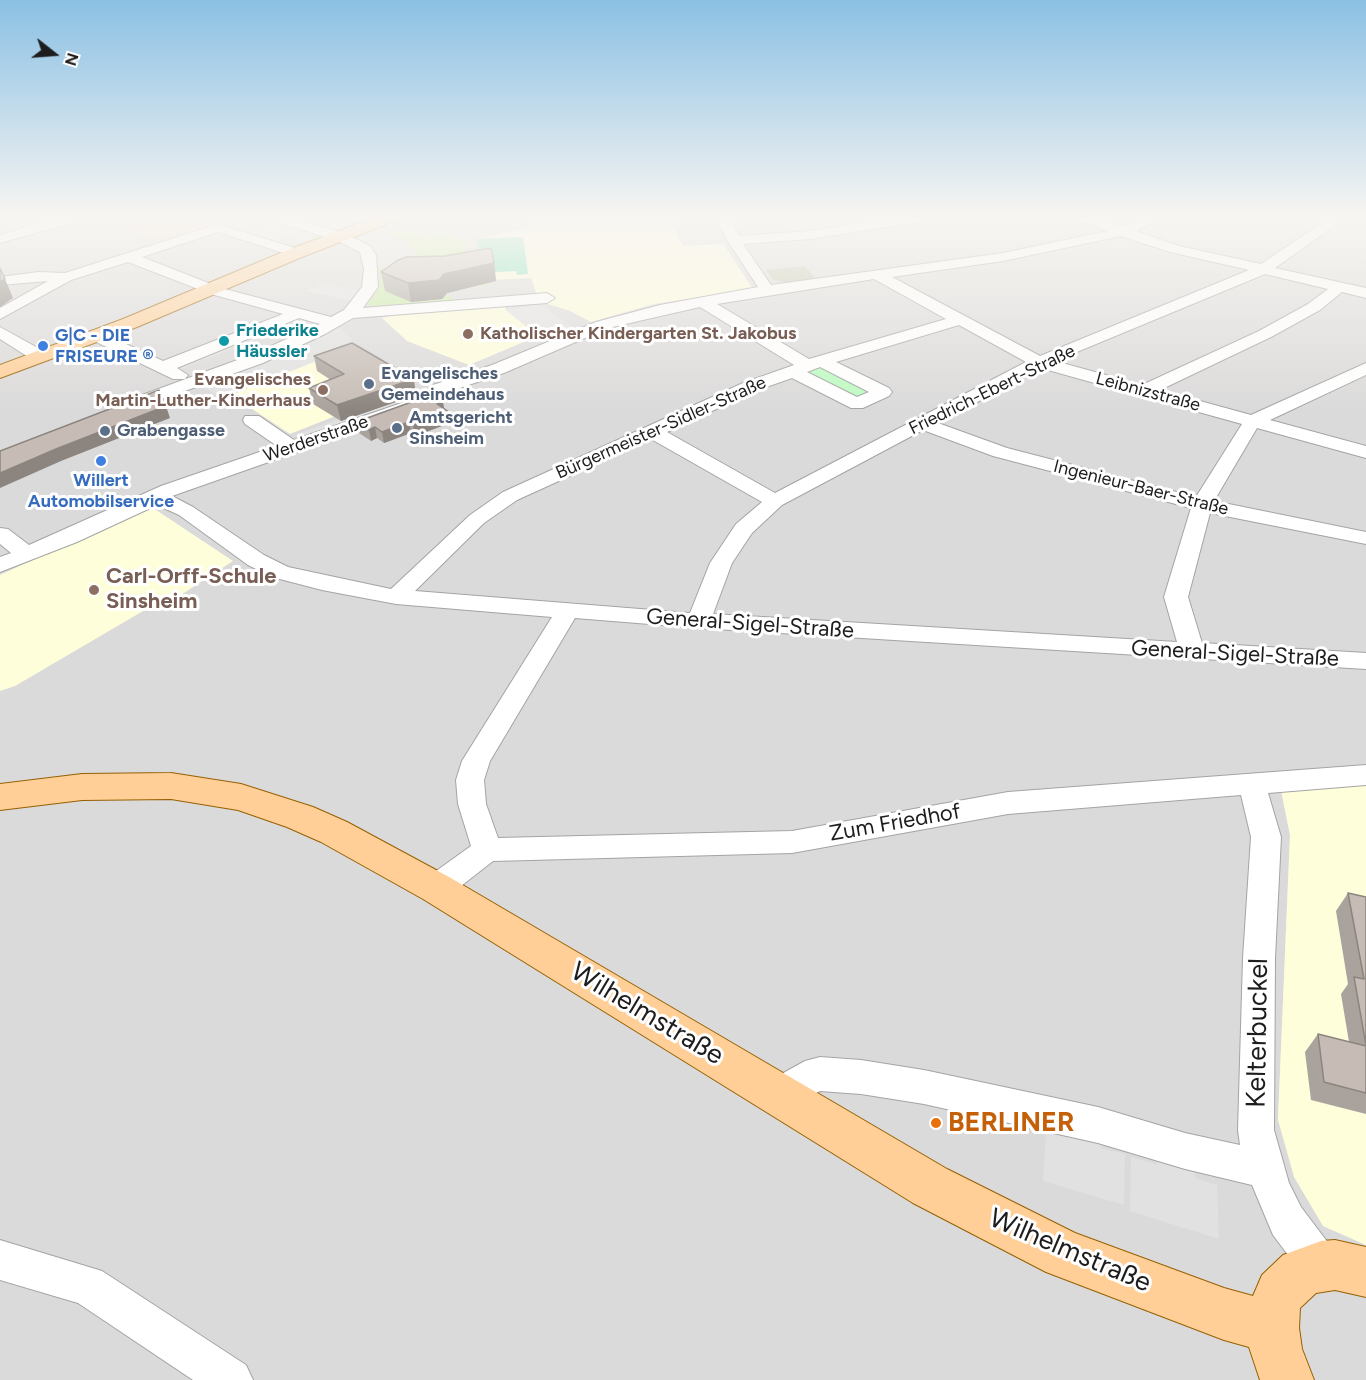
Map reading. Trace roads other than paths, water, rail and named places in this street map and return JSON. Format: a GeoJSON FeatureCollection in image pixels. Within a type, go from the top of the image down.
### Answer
{"type":"FeatureCollection","features":[{"type":"Feature","properties":{"kind":"main road"},"geometry":{"type":"LineString","coordinates":[[0,372],[96,336],[227,282]]}},
{"type":"Feature","properties":{"kind":"main road","name":"Wilhelmstraße"},"geometry":{"type":"LineString","coordinates":[[0,797],[81,787],[144,785],[209,790],[272,806],[300,817],[334,832],[436,888],[930,1186],[1064,1254],[1224,1314],[1273,1328]]}},
{"type":"Feature","properties":{"kind":"main road"},"geometry":{"type":"LineString","coordinates":[[1287,1380],[1276,1349],[1273,1328],[1274,1310],[1280,1293],[1288,1282],[1301,1272],[1344,1269]]}},
{"type":"Feature","properties":{"kind":"street"},"geometry":{"type":"LineString","coordinates":[[0,314],[56,282]]}},
{"type":"Feature","properties":{"kind":"street"},"geometry":{"type":"LineString","coordinates":[[194,282],[334,323]]}},
{"type":"Feature","properties":{"kind":"street"},"geometry":{"type":"LineString","coordinates":[[107,414],[257,359],[334,323],[350,313],[363,299],[370,282]]}},
{"type":"Feature","properties":{"kind":"street"},"geometry":{"type":"LineString","coordinates":[[762,282],[767,290]]}},
{"type":"Feature","properties":{"kind":"street","name":"Werderstraße"},"geometry":{"type":"LineString","coordinates":[[0,565],[69,537],[168,490],[422,402],[439,389],[498,369],[602,326],[660,310],[767,290],[823,282]]}},
{"type":"Feature","properties":{"kind":"street","name":"Leibnizstraße"},"geometry":{"type":"LineString","coordinates":[[890,282],[1039,363],[1366,452]]}},
{"type":"Feature","properties":{"kind":"street","name":"Friedrich-Ebert-Straße"},"geometry":{"type":"LineString","coordinates":[[699,621],[721,562],[744,529],[775,501],[1039,363],[1232,282]]}},
{"type":"Feature","properties":{"kind":"street"},"geometry":{"type":"LineString","coordinates":[[1318,282],[1366,293]]}},
{"type":"Feature","properties":{"kind":"street"},"geometry":{"type":"LineString","coordinates":[[1143,390],[1265,334],[1314,307],[1339,287]]}},
{"type":"Feature","properties":{"kind":"street"},"geometry":{"type":"LineString","coordinates":[[350,313],[374,313],[548,298]]}},
{"type":"Feature","properties":{"kind":"street"},"geometry":{"type":"LineString","coordinates":[[703,302],[807,366]]}},
{"type":"Feature","properties":{"kind":"street"},"geometry":{"type":"LineString","coordinates":[[164,367],[299,313]]}},
{"type":"Feature","properties":{"kind":"street","name":"Bürgermeister-Sidler-Straße"},"geometry":{"type":"LineString","coordinates":[[396,597],[470,526],[510,496],[749,387],[807,366],[959,320]]}},
{"type":"Feature","properties":{"kind":"street"},"geometry":{"type":"LineString","coordinates":[[0,332],[39,356]]}},
{"type":"Feature","properties":{"kind":"street"},"geometry":{"type":"LineString","coordinates":[[96,336],[193,383]]}},
{"type":"Feature","properties":{"kind":"street"},"geometry":{"type":"LineString","coordinates":[[1192,652],[1176,597],[1202,506],[1253,421],[1366,368]]}},
{"type":"Feature","properties":{"kind":"street"},"geometry":{"type":"LineString","coordinates":[[252,420],[291,447]]}},
{"type":"Feature","properties":{"kind":"street","name":"Ingenieur-Baer-Straße"},"geometry":{"type":"LineString","coordinates":[[921,423],[1000,452],[1202,506],[1366,538]]}},
{"type":"Feature","properties":{"kind":"street"},"geometry":{"type":"LineString","coordinates":[[652,431],[775,501]]}},
{"type":"Feature","properties":{"kind":"street","name":"General-Sigel-Straße"},"geometry":{"type":"LineString","coordinates":[[157,497],[186,511],[256,560],[280,572],[322,584],[396,597],[699,621],[1366,661]]}},
{"type":"Feature","properties":{"kind":"street"},"geometry":{"type":"LineString","coordinates":[[0,534],[26,553]]}},
{"type":"Feature","properties":{"kind":"street"},"geometry":{"type":"LineString","coordinates":[[436,888],[487,850],[472,804],[470,780],[476,761],[567,612]]}},
{"type":"Feature","properties":{"kind":"street","name":"Zum Friedhof"},"geometry":{"type":"LineString","coordinates":[[487,850],[792,842],[1008,803],[1366,775]]}},
{"type":"Feature","properties":{"kind":"street","name":"Kelterbuckel"},"geometry":{"type":"LineString","coordinates":[[1252,785],[1266,837],[1259,958],[1256,1130],[1266,1170],[1287,1221],[1344,1269]]}},
{"type":"Feature","properties":{"kind":"street"},"geometry":{"type":"LineString","coordinates":[[780,1094],[805,1078],[820,1074],[845,1075],[914,1085],[1098,1125],[1185,1151],[1266,1170]]}},
{"type":"Feature","properties":{"kind":"street"},"geometry":{"type":"LineString","coordinates":[[0,1260],[88,1285],[231,1380]]}},
{"type":"Feature","properties":{"kind":"place","name":"Katholischer Kindergarten St. Jakobus"},"geometry":{"type":"Point","coordinates":[468,334]}},
{"type":"Feature","properties":{"kind":"place","name":"Friederike Häussler"},"geometry":{"type":"Point","coordinates":[224,341]}},
{"type":"Feature","properties":{"kind":"place","name":"G|C - DIE FRISEURE ®"},"geometry":{"type":"Point","coordinates":[43,346]}},
{"type":"Feature","properties":{"kind":"place","name":"Evangelisches Gemeindehaus"},"geometry":{"type":"Point","coordinates":[369,384]}},
{"type":"Feature","properties":{"kind":"place","name":"Evangelisches Martin-Luther-Kinderhaus"},"geometry":{"type":"Point","coordinates":[323,390]}},
{"type":"Feature","properties":{"kind":"place","name":"Amtsgericht Sinsheim"},"geometry":{"type":"Point","coordinates":[397,428]}},
{"type":"Feature","properties":{"kind":"place","name":"Grabengasse"},"geometry":{"type":"Point","coordinates":[105,431]}},
{"type":"Feature","properties":{"kind":"place","name":"Willert Automobilservice"},"geometry":{"type":"Point","coordinates":[101,461]}},
{"type":"Feature","properties":{"kind":"place","name":"Carl-Orff-Schule Sinsheim"},"geometry":{"type":"Point","coordinates":[94,590]}},
{"type":"Feature","properties":{"kind":"place","name":"BERLINER"},"geometry":{"type":"Point","coordinates":[936,1123]}}]}
